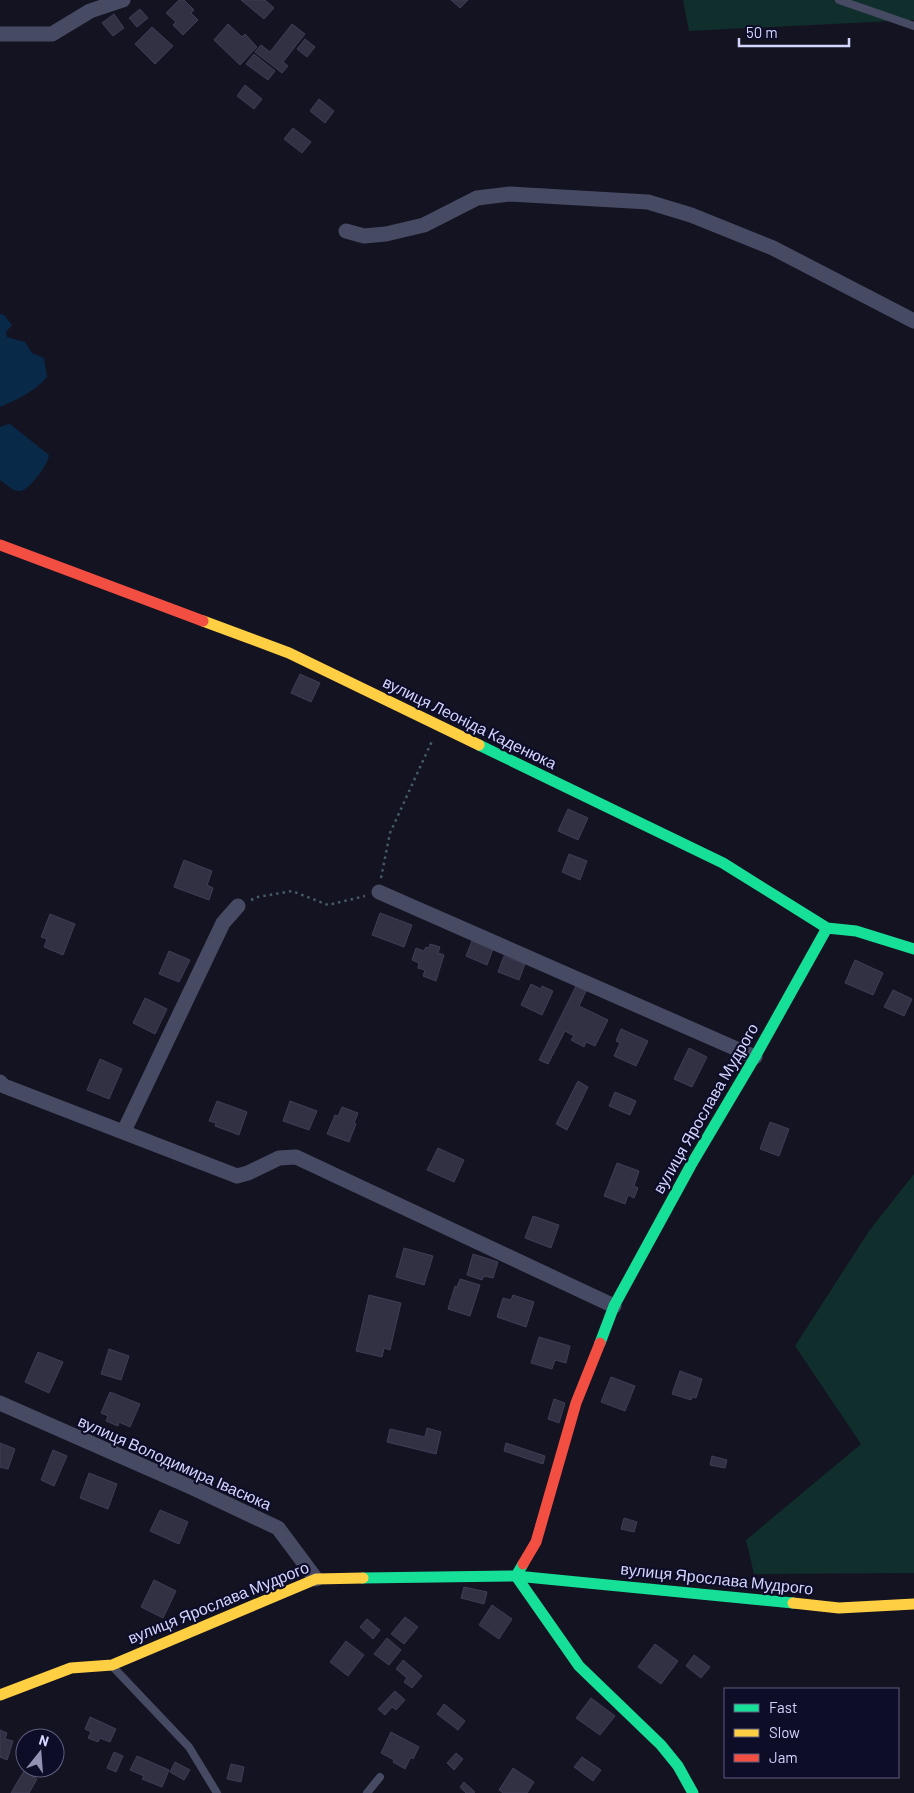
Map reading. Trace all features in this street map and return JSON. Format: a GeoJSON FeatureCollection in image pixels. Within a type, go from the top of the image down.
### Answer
{"type":"FeatureCollection","features":[{"type":"Feature","properties":{"kind":"street"},"geometry":{"type":"LineString","coordinates":[[0,34],[52,34],[90,11],[123,0]]}},
{"type":"Feature","properties":{"kind":"street"},"geometry":{"type":"LineString","coordinates":[[346,231],[364,236],[386,234],[424,225],[477,198],[510,194],[648,202],[691,215],[773,248],[914,321]]}},
{"type":"Feature","properties":{"kind":"street","name":"вулиця Леоніда Каденюка"},"geometry":{"type":"LineString","coordinates":[[0,545],[289,653],[723,863],[827,928],[856,931],[914,949]]}},
{"type":"Feature","properties":{"kind":"street"},"geometry":{"type":"LineString","coordinates":[[379,892],[755,1057]]}},
{"type":"Feature","properties":{"kind":"street"},"geometry":{"type":"LineString","coordinates":[[124,1131],[223,923],[238,906]]}},
{"type":"Feature","properties":{"kind":"street","name":"вулиця Ярослава Мудрого"},"geometry":{"type":"LineString","coordinates":[[516,1576],[536,1542],[576,1403],[614,1306],[691,1165],[755,1057],[827,928]]}},
{"type":"Feature","properties":{"kind":"street"},"geometry":{"type":"LineString","coordinates":[[0,1082],[4,1086],[237,1176],[248,1173],[279,1158],[296,1157],[614,1306]]}},
{"type":"Feature","properties":{"kind":"street","name":"вулиця Володимира Івасюка"},"geometry":{"type":"LineString","coordinates":[[0,1403],[193,1488],[278,1528],[316,1579]]}},
{"type":"Feature","properties":{"kind":"street"},"geometry":{"type":"LineString","coordinates":[[516,1576],[579,1666],[660,1745],[678,1766],[693,1793]]}},
{"type":"Feature","properties":{"kind":"street","name":"вулиця Ярослава Мудрого"},"geometry":{"type":"LineString","coordinates":[[0,1695],[71,1668],[112,1665],[316,1579],[516,1576],[840,1608],[914,1604]]}},
{"type":"Feature","properties":{"kind":"lane"},"geometry":{"type":"LineString","coordinates":[[839,0],[914,26]]}},
{"type":"Feature","properties":{"kind":"lane"},"geometry":{"type":"LineString","coordinates":[[112,1665],[189,1747],[216,1793]]}},
{"type":"Feature","properties":{"kind":"lane"},"geometry":{"type":"LineString","coordinates":[[367,1793],[380,1777]]}},
{"type":"Feature","properties":{"kind":"path"},"geometry":{"type":"LineString","coordinates":[[238,906],[258,897],[292,891],[328,905],[379,892],[390,834],[439,725]]}},
{"type":"Feature","properties":{"kind":"green space"},"geometry":{"type":"Polygon","coordinates":[[[683,0],[914,0],[914,20],[689,31],[683,0]]]}},
{"type":"Feature","properties":{"kind":"green space"},"geometry":{"type":"Polygon","coordinates":[[[914,1174],[914,1573],[754,1574],[746,1540],[861,1444],[795,1346],[869,1231],[914,1174]]]}},
{"type":"Feature","properties":{"kind":"water"},"geometry":{"type":"Polygon","coordinates":[[[0,314],[4,315],[12,325],[6,332],[7,337],[25,342],[32,353],[44,358],[47,377],[31,391],[0,407],[0,314]]]}},
{"type":"Feature","properties":{"kind":"water"},"geometry":{"type":"Polygon","coordinates":[[[10,424],[49,455],[46,464],[38,475],[29,486],[21,491],[12,489],[0,480],[0,427],[10,424]]]}},
{"type":"Feature","properties":{"kind":"building"},"geometry":{"type":"Polygon","coordinates":[[[179,0],[184,0],[194,10],[191,13],[198,20],[183,35],[173,25],[176,22],[166,13],[179,0]]]}},
{"type":"Feature","properties":{"kind":"building"},"geometry":{"type":"Polygon","coordinates":[[[241,0],[265,0],[274,8],[264,19],[241,0]]]}},
{"type":"Feature","properties":{"kind":"building"},"geometry":{"type":"Polygon","coordinates":[[[451,0],[468,0],[460,8],[451,0]]]}},
{"type":"Feature","properties":{"kind":"building"},"geometry":{"type":"Polygon","coordinates":[[[140,9],[148,18],[137,27],[129,18],[140,9]]]}},
{"type":"Feature","properties":{"kind":"building"},"geometry":{"type":"Polygon","coordinates":[[[114,14],[124,28],[113,36],[102,23],[114,14]]]}},
{"type":"Feature","properties":{"kind":"building"},"geometry":{"type":"Polygon","coordinates":[[[228,24],[242,37],[245,34],[257,47],[240,65],[214,40],[228,24]]]}},
{"type":"Feature","properties":{"kind":"building"},"geometry":{"type":"Polygon","coordinates":[[[292,24],[305,34],[283,62],[288,66],[282,73],[255,52],[261,45],[270,52],[292,24]]]}},
{"type":"Feature","properties":{"kind":"building"},"geometry":{"type":"Polygon","coordinates":[[[152,27],[173,46],[155,64],[135,44],[152,27]]]}},
{"type":"Feature","properties":{"kind":"building"},"geometry":{"type":"Polygon","coordinates":[[[305,39],[315,47],[307,57],[297,49],[305,39]]]}},
{"type":"Feature","properties":{"kind":"building"},"geometry":{"type":"Polygon","coordinates":[[[254,54],[275,71],[268,80],[246,64],[254,54]]]}},
{"type":"Feature","properties":{"kind":"building"},"geometry":{"type":"Polygon","coordinates":[[[245,85],[262,99],[254,109],[237,96],[245,85]]]}},
{"type":"Feature","properties":{"kind":"building"},"geometry":{"type":"Polygon","coordinates":[[[319,99],[334,111],[325,123],[310,111],[319,99]]]}},
{"type":"Feature","properties":{"kind":"building"},"geometry":{"type":"Polygon","coordinates":[[[293,128],[311,142],[302,153],[284,139],[293,128]]]}},
{"type":"Feature","properties":{"kind":"building"},"geometry":{"type":"Polygon","coordinates":[[[300,674],[320,683],[311,702],[291,693],[300,674]]]}},
{"type":"Feature","properties":{"kind":"building"},"geometry":{"type":"Polygon","coordinates":[[[568,809],[588,818],[578,840],[558,831],[568,809]]]}},
{"type":"Feature","properties":{"kind":"building"},"geometry":{"type":"Polygon","coordinates":[[[569,854],[587,861],[580,880],[562,872],[569,854]]]}},
{"type":"Feature","properties":{"kind":"building"},"geometry":{"type":"Polygon","coordinates":[[[184,860],[212,871],[207,885],[213,888],[209,900],[174,887],[184,860]]]}},
{"type":"Feature","properties":{"kind":"building"},"geometry":{"type":"Polygon","coordinates":[[[380,913],[412,925],[404,947],[372,935],[380,913]]]}},
{"type":"Feature","properties":{"kind":"building"},"geometry":{"type":"Polygon","coordinates":[[[50,914],[75,924],[63,955],[44,947],[47,939],[41,937],[50,914]]]}},
{"type":"Feature","properties":{"kind":"building"},"geometry":{"type":"Polygon","coordinates":[[[472,941],[493,949],[487,965],[466,956],[472,941]]]}},
{"type":"Feature","properties":{"kind":"building"},"geometry":{"type":"Polygon","coordinates":[[[430,944],[440,947],[438,953],[444,955],[436,981],[423,976],[425,970],[418,968],[419,963],[412,960],[416,948],[424,951],[426,947],[429,948],[430,944]]]}},
{"type":"Feature","properties":{"kind":"building"},"geometry":{"type":"Polygon","coordinates":[[[169,951],[190,960],[179,982],[159,974],[169,951]]]}},
{"type":"Feature","properties":{"kind":"building"},"geometry":{"type":"Polygon","coordinates":[[[504,956],[525,964],[519,980],[498,972],[504,956]]]}},
{"type":"Feature","properties":{"kind":"building"},"geometry":{"type":"Polygon","coordinates":[[[855,960],[883,973],[873,995],[845,983],[855,960]]]}},
{"type":"Feature","properties":{"kind":"building"},"geometry":{"type":"Polygon","coordinates":[[[531,984],[541,989],[542,986],[553,991],[542,1015],[521,1005],[531,984]]]}},
{"type":"Feature","properties":{"kind":"building"},"geometry":{"type":"Polygon","coordinates":[[[576,986],[586,991],[579,1006],[608,1020],[595,1046],[586,1042],[584,1047],[571,1040],[574,1036],[565,1031],[548,1064],[539,1060],[576,986]]]}},
{"type":"Feature","properties":{"kind":"building"},"geometry":{"type":"Polygon","coordinates":[[[893,990],[912,999],[904,1016],[884,1007],[893,990]]]}},
{"type":"Feature","properties":{"kind":"building"},"geometry":{"type":"Polygon","coordinates":[[[145,998],[167,1009],[155,1034],[133,1023],[145,998]]]}},
{"type":"Feature","properties":{"kind":"building"},"geometry":{"type":"Polygon","coordinates":[[[621,1029],[648,1041],[636,1066],[614,1056],[620,1043],[616,1041],[621,1029]]]}},
{"type":"Feature","properties":{"kind":"building"},"geometry":{"type":"Polygon","coordinates":[[[689,1048],[707,1057],[692,1087],[674,1079],[689,1048]]]}},
{"type":"Feature","properties":{"kind":"building"},"geometry":{"type":"Polygon","coordinates":[[[100,1059],[122,1069],[109,1099],[87,1090],[100,1059]]]}},
{"type":"Feature","properties":{"kind":"building"},"geometry":{"type":"Polygon","coordinates":[[[578,1081],[588,1087],[567,1130],[556,1124],[578,1081]]]}},
{"type":"Feature","properties":{"kind":"building"},"geometry":{"type":"Polygon","coordinates":[[[615,1092],[636,1101],[630,1115],[609,1106],[615,1092]]]}},
{"type":"Feature","properties":{"kind":"building"},"geometry":{"type":"Polygon","coordinates":[[[217,1101],[247,1112],[239,1135],[215,1126],[216,1123],[209,1121],[217,1101]]]}},
{"type":"Feature","properties":{"kind":"building"},"geometry":{"type":"Polygon","coordinates":[[[290,1101],[317,1111],[309,1130],[283,1121],[290,1101]]]}},
{"type":"Feature","properties":{"kind":"building"},"geometry":{"type":"Polygon","coordinates":[[[342,1107],[358,1113],[349,1142],[327,1134],[335,1115],[338,1116],[342,1107]]]}},
{"type":"Feature","properties":{"kind":"building"},"geometry":{"type":"Polygon","coordinates":[[[770,1122],[789,1129],[779,1156],[760,1149],[770,1122]]]}},
{"type":"Feature","properties":{"kind":"building"},"geometry":{"type":"Polygon","coordinates":[[[438,1148],[464,1160],[454,1182],[427,1170],[438,1148]]]}},
{"type":"Feature","properties":{"kind":"building"},"geometry":{"type":"Polygon","coordinates":[[[617,1163],[639,1171],[634,1186],[638,1188],[634,1198],[628,1195],[625,1204],[604,1196],[617,1163]]]}},
{"type":"Feature","properties":{"kind":"building"},"geometry":{"type":"Polygon","coordinates":[[[533,1216],[559,1225],[551,1248],[525,1238],[533,1216]]]}},
{"type":"Feature","properties":{"kind":"building"},"geometry":{"type":"Polygon","coordinates":[[[404,1248],[433,1256],[424,1285],[396,1277],[404,1248]]]}},
{"type":"Feature","properties":{"kind":"building"},"geometry":{"type":"Polygon","coordinates":[[[473,1254],[498,1262],[493,1278],[484,1276],[482,1280],[467,1275],[473,1254]]]}},
{"type":"Feature","properties":{"kind":"building"},"geometry":{"type":"Polygon","coordinates":[[[460,1279],[480,1285],[470,1316],[448,1309],[455,1286],[457,1287],[460,1279]]]}},
{"type":"Feature","properties":{"kind":"building"},"geometry":{"type":"Polygon","coordinates":[[[369,1295],[401,1303],[390,1350],[384,1348],[382,1357],[356,1351],[369,1295]]]}},
{"type":"Feature","properties":{"kind":"building"},"geometry":{"type":"Polygon","coordinates":[[[513,1295],[534,1302],[526,1327],[497,1317],[503,1298],[511,1300],[513,1295]]]}},
{"type":"Feature","properties":{"kind":"building"},"geometry":{"type":"Polygon","coordinates":[[[539,1337],[570,1346],[566,1363],[555,1360],[552,1369],[531,1363],[539,1337]]]}},
{"type":"Feature","properties":{"kind":"building"},"geometry":{"type":"Polygon","coordinates":[[[109,1349],[129,1356],[121,1380],[101,1374],[109,1349]]]}},
{"type":"Feature","properties":{"kind":"building"},"geometry":{"type":"Polygon","coordinates":[[[38,1352],[63,1362],[49,1393],[25,1382],[38,1352]]]}},
{"type":"Feature","properties":{"kind":"building"},"geometry":{"type":"Polygon","coordinates":[[[680,1371],[702,1379],[696,1398],[692,1397],[691,1400],[672,1394],[680,1371]]]}},
{"type":"Feature","properties":{"kind":"building"},"geometry":{"type":"Polygon","coordinates":[[[611,1377],[635,1386],[625,1411],[601,1402],[611,1377]]]}},
{"type":"Feature","properties":{"kind":"building"},"geometry":{"type":"Polygon","coordinates":[[[110,1392],[140,1404],[130,1427],[119,1422],[118,1426],[106,1421],[108,1416],[101,1413],[110,1392]]]}},
{"type":"Feature","properties":{"kind":"building"},"geometry":{"type":"Polygon","coordinates":[[[554,1399],[565,1403],[559,1423],[548,1419],[554,1399]]]}},
{"type":"Feature","properties":{"kind":"building"},"geometry":{"type":"Polygon","coordinates":[[[427,1428],[441,1432],[436,1454],[387,1442],[390,1429],[425,1437],[427,1428]]]}},
{"type":"Feature","properties":{"kind":"building"},"geometry":{"type":"Polygon","coordinates":[[[0,1443],[15,1449],[8,1469],[0,1467],[0,1443]]]}},
{"type":"Feature","properties":{"kind":"building"},"geometry":{"type":"Polygon","coordinates":[[[506,1443],[545,1456],[543,1464],[504,1451],[506,1443]]]}},
{"type":"Feature","properties":{"kind":"building"},"geometry":{"type":"Polygon","coordinates":[[[53,1450],[67,1456],[54,1486],[41,1480],[53,1450]]]}},
{"type":"Feature","properties":{"kind":"building"},"geometry":{"type":"Polygon","coordinates":[[[712,1456],[727,1460],[725,1468],[710,1465],[712,1456]]]}},
{"type":"Feature","properties":{"kind":"building"},"geometry":{"type":"Polygon","coordinates":[[[89,1473],[117,1484],[108,1509],[80,1498],[89,1473]]]}},
{"type":"Feature","properties":{"kind":"building"},"geometry":{"type":"Polygon","coordinates":[[[160,1510],[188,1522],[179,1544],[150,1531],[160,1510]]]}},
{"type":"Feature","properties":{"kind":"building"},"geometry":{"type":"Polygon","coordinates":[[[624,1518],[637,1522],[634,1532],[621,1529],[624,1518]]]}},
{"type":"Feature","properties":{"kind":"building"},"geometry":{"type":"Polygon","coordinates":[[[154,1580],[176,1591],[163,1618],[141,1607],[154,1580]]]}},
{"type":"Feature","properties":{"kind":"building"},"geometry":{"type":"Polygon","coordinates":[[[464,1587],[487,1592],[484,1604],[461,1598],[464,1587]]]}},
{"type":"Feature","properties":{"kind":"building"},"geometry":{"type":"Polygon","coordinates":[[[492,1605],[512,1619],[499,1639],[479,1625],[492,1605]]]}},
{"type":"Feature","properties":{"kind":"building"},"geometry":{"type":"Polygon","coordinates":[[[405,1617],[418,1627],[404,1644],[391,1634],[405,1617]]]}},
{"type":"Feature","properties":{"kind":"building"},"geometry":{"type":"Polygon","coordinates":[[[367,1619],[380,1630],[373,1639],[360,1627],[367,1619]]]}},
{"type":"Feature","properties":{"kind":"building"},"geometry":{"type":"Polygon","coordinates":[[[387,1638],[401,1650],[389,1665],[374,1654],[387,1638]]]}},
{"type":"Feature","properties":{"kind":"building"},"geometry":{"type":"Polygon","coordinates":[[[346,1641],[364,1655],[348,1676],[330,1662],[346,1641]]]}},
{"type":"Feature","properties":{"kind":"building"},"geometry":{"type":"Polygon","coordinates":[[[655,1644],[678,1661],[661,1684],[638,1667],[655,1644]]]}},
{"type":"Feature","properties":{"kind":"building"},"geometry":{"type":"Polygon","coordinates":[[[694,1655],[710,1667],[701,1678],[686,1666],[694,1655]]]}},
{"type":"Feature","properties":{"kind":"building"},"geometry":{"type":"Polygon","coordinates":[[[403,1660],[422,1676],[412,1688],[404,1682],[407,1678],[396,1669],[403,1660]]]}},
{"type":"Feature","properties":{"kind":"building"},"geometry":{"type":"Polygon","coordinates":[[[395,1691],[405,1700],[396,1710],[392,1707],[385,1715],[378,1709],[395,1691]]]}},
{"type":"Feature","properties":{"kind":"building"},"geometry":{"type":"Polygon","coordinates":[[[591,1698],[615,1716],[600,1735],[576,1718],[591,1698]]]}},
{"type":"Feature","properties":{"kind":"building"},"geometry":{"type":"Polygon","coordinates":[[[444,1704],[465,1721],[458,1730],[437,1714],[444,1704]]]}},
{"type":"Feature","properties":{"kind":"building"},"geometry":{"type":"Polygon","coordinates":[[[90,1717],[116,1729],[110,1742],[100,1738],[98,1742],[88,1738],[91,1732],[85,1729],[90,1717]]]}},
{"type":"Feature","properties":{"kind":"building"},"geometry":{"type":"Polygon","coordinates":[[[0,1730],[7,1733],[5,1739],[13,1741],[7,1760],[0,1757],[0,1730]]]}},
{"type":"Feature","properties":{"kind":"building"},"geometry":{"type":"Polygon","coordinates":[[[391,1732],[419,1747],[405,1769],[381,1753],[391,1732]]]}},
{"type":"Feature","properties":{"kind":"building"},"geometry":{"type":"Polygon","coordinates":[[[114,1752],[123,1756],[116,1772],[107,1768],[114,1752]]]}},
{"type":"Feature","properties":{"kind":"building"},"geometry":{"type":"Polygon","coordinates":[[[456,1753],[463,1759],[454,1770],[447,1763],[456,1753]]]}},
{"type":"Feature","properties":{"kind":"building"},"geometry":{"type":"Polygon","coordinates":[[[137,1756],[169,1770],[162,1787],[142,1779],[144,1776],[130,1770],[137,1756]]]}},
{"type":"Feature","properties":{"kind":"building"},"geometry":{"type":"Polygon","coordinates":[[[582,1757],[601,1770],[593,1781],[574,1767],[582,1757]]]}},
{"type":"Feature","properties":{"kind":"building"},"geometry":{"type":"Polygon","coordinates":[[[175,1762],[190,1770],[184,1780],[170,1772],[175,1762]]]}},
{"type":"Feature","properties":{"kind":"building"},"geometry":{"type":"Polygon","coordinates":[[[231,1764],[244,1767],[241,1782],[227,1779],[231,1764]]]}},
{"type":"Feature","properties":{"kind":"building"},"geometry":{"type":"Polygon","coordinates":[[[513,1768],[534,1782],[527,1793],[503,1793],[499,1790],[513,1768]]]}},
{"type":"Feature","properties":{"kind":"building"},"geometry":{"type":"Polygon","coordinates":[[[20,1778],[37,1779],[29,1793],[11,1793],[20,1778]]]}},
{"type":"Feature","properties":{"kind":"building"},"geometry":{"type":"Polygon","coordinates":[[[464,1782],[475,1792],[466,1793],[460,1787],[464,1782]]]}},
{"type":"Feature","properties":{"kind":"traffic: fast"},"geometry":{"type":"LineString","coordinates":[[479,745],[723,863],[827,928],[856,931],[914,949]]}},
{"type":"Feature","properties":{"kind":"traffic: fast"},"geometry":{"type":"LineString","coordinates":[[600,1343],[614,1306],[691,1165],[755,1057],[827,928]]}},
{"type":"Feature","properties":{"kind":"traffic: fast"},"geometry":{"type":"LineString","coordinates":[[523,1564],[516,1576],[579,1666],[661,1745],[678,1766],[693,1793]]}},
{"type":"Feature","properties":{"kind":"traffic: fast"},"geometry":{"type":"LineString","coordinates":[[363,1578],[516,1576],[793,1603]]}},
{"type":"Feature","properties":{"kind":"traffic: slow"},"geometry":{"type":"LineString","coordinates":[[203,621],[289,653],[479,745]]}},
{"type":"Feature","properties":{"kind":"traffic: slow"},"geometry":{"type":"LineString","coordinates":[[0,1695],[71,1668],[112,1665],[316,1579],[363,1578]]}},
{"type":"Feature","properties":{"kind":"traffic: slow"},"geometry":{"type":"LineString","coordinates":[[793,1603],[839,1608],[914,1604]]}},
{"type":"Feature","properties":{"kind":"traffic: jam"},"geometry":{"type":"LineString","coordinates":[[0,545],[203,621]]}},
{"type":"Feature","properties":{"kind":"traffic: jam"},"geometry":{"type":"LineString","coordinates":[[523,1564],[536,1542],[576,1403],[600,1343]]}}]}
